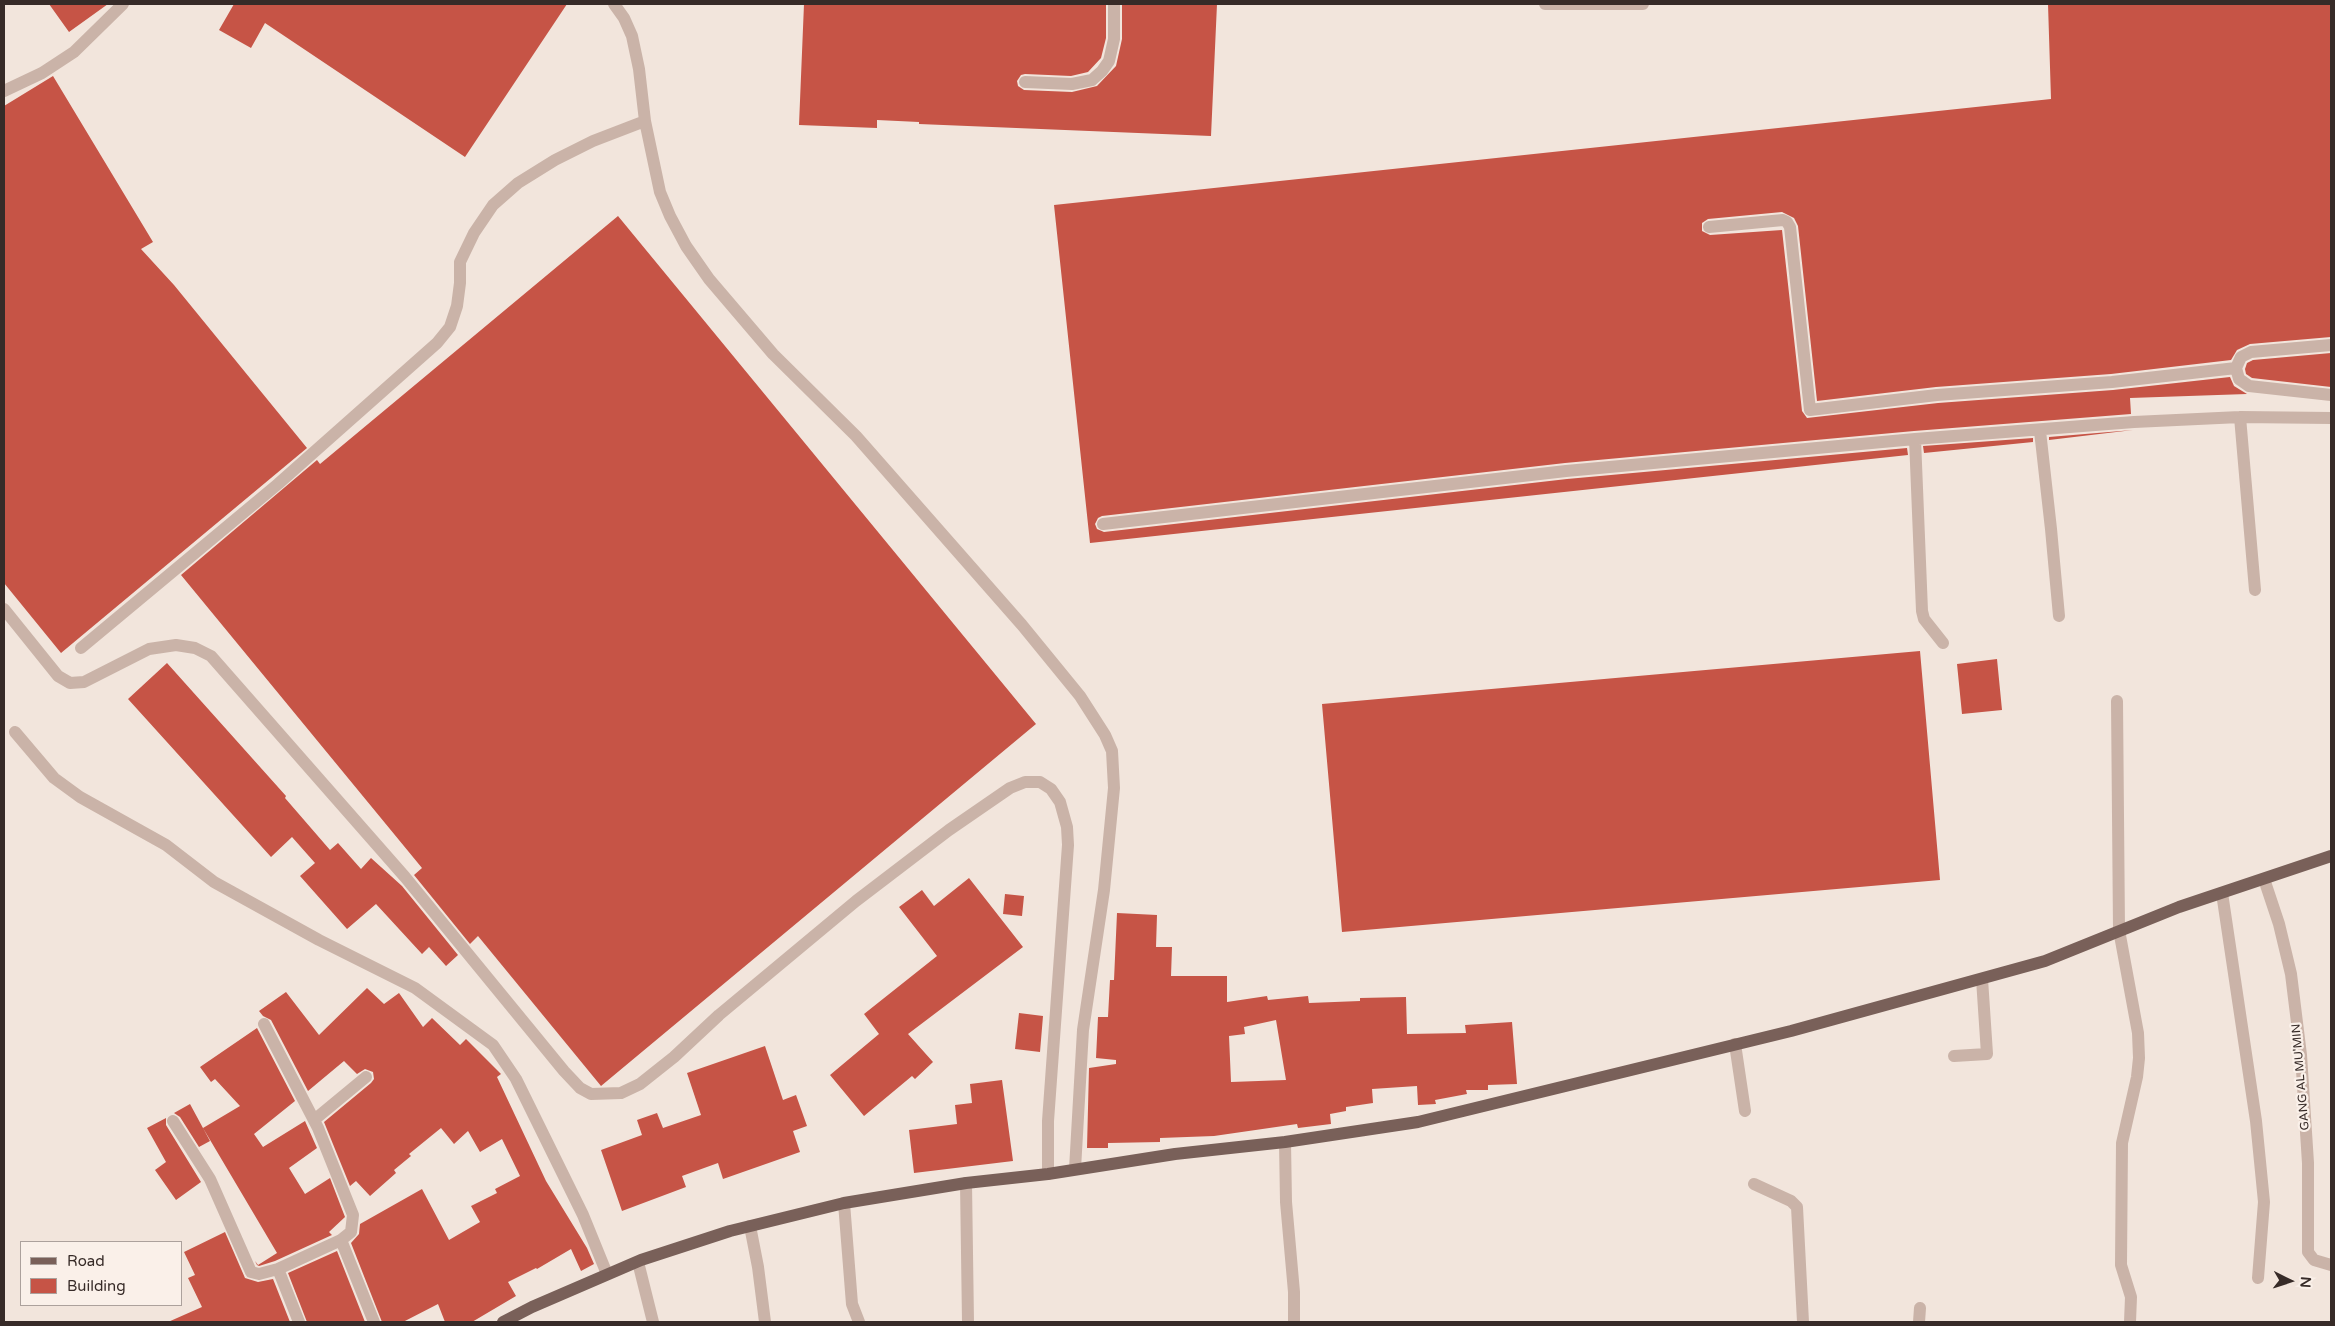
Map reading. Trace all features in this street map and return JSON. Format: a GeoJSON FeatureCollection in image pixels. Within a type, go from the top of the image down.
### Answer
{"type":"FeatureCollection","features":[{"type":"Feature","properties":{"kind":"main road"},"geometry":{"type":"LineString","coordinates":[[503,1322],[532,1307],[638,1262],[750,1226],[844,1203],[966,1183],[1048,1174],[1175,1154],[1285,1142],[1418,1122],[1735,1044],[2045,962],[2119,930],[2331,856]]}},
{"type":"Feature","properties":{"kind":"street"},"geometry":{"type":"LineString","coordinates":[[4,91],[42,72],[74,52],[123,4]]}},
{"type":"Feature","properties":{"kind":"street"},"geometry":{"type":"LineString","coordinates":[[614,4],[624,18],[632,36],[639,69],[645,121],[660,192],[686,246],[709,279],[773,354],[856,436],[934,522],[1080,696],[1105,735],[1112,751],[1114,788],[1104,890],[1083,1030],[1075,1169]]}},
{"type":"Feature","properties":{"kind":"street"},"geometry":{"type":"LineString","coordinates":[[1025,82],[1072,84],[1092,80],[1109,61],[1114,40],[1114,4]]}},
{"type":"Feature","properties":{"kind":"street"},"geometry":{"type":"LineString","coordinates":[[1545,4],[1643,4]]}},
{"type":"Feature","properties":{"kind":"street"},"geometry":{"type":"LineString","coordinates":[[81,648],[278,484],[437,343],[450,327],[457,306],[460,262],[474,233],[493,205],[518,183],[555,160],[593,141],[645,121]]}},
{"type":"Feature","properties":{"kind":"street"},"geometry":{"type":"LineString","coordinates":[[1709,227],[1784,220],[1790,227],[1810,410],[1937,395],[2112,382],[2236,368]]}},
{"type":"Feature","properties":{"kind":"street"},"geometry":{"type":"LineString","coordinates":[[2331,345],[2251,352],[2241,357],[2236,368],[2239,379],[2249,386],[2331,395]]}},
{"type":"Feature","properties":{"kind":"street"},"geometry":{"type":"LineString","coordinates":[[1103,524],[1566,471],[1915,439],[2040,431],[2134,422],[2240,418],[2331,418]]}},
{"type":"Feature","properties":{"kind":"street"},"geometry":{"type":"LineString","coordinates":[[2240,418],[2255,590]]}},
{"type":"Feature","properties":{"kind":"street"},"geometry":{"type":"LineString","coordinates":[[2040,431],[2058,616]]}},
{"type":"Feature","properties":{"kind":"street"},"geometry":{"type":"LineString","coordinates":[[1915,439],[1922,611],[1924,619],[1943,643]]}},
{"type":"Feature","properties":{"kind":"street"},"geometry":{"type":"LineString","coordinates":[[4,609],[58,676],[70,683],[84,682],[149,649],[176,645],[195,648],[211,656],[405,877],[564,1071],[580,1088],[591,1094],[621,1094],[640,1084],[674,1057],[719,1015],[856,901],[949,830],[1010,788],[1024,782],[1040,782],[1051,789],[1060,802],[1067,827],[1068,845],[1048,1121],[1048,1174]]}},
{"type":"Feature","properties":{"kind":"street"},"geometry":{"type":"LineString","coordinates":[[2117,701],[2119,930],[2138,1033],[2139,1058],[2138,1077],[2122,1142],[2121,1265],[2131,1297],[2130,1322]]}},
{"type":"Feature","properties":{"kind":"street"},"geometry":{"type":"LineString","coordinates":[[15,732],[54,778],[80,797],[166,845],[214,882],[319,940],[415,988],[493,1046],[516,1079],[583,1215],[607,1274]]}},
{"type":"Feature","properties":{"kind":"street","name":"GANG AL MU'MIN"},"geometry":{"type":"LineString","coordinates":[[2264,878],[2279,924],[2291,974],[2301,1055],[2308,1163],[2308,1252],[2314,1260],[2331,1265]]}},
{"type":"Feature","properties":{"kind":"street"},"geometry":{"type":"LineString","coordinates":[[2222,893],[2256,1121],[2264,1202],[2258,1278]]}},
{"type":"Feature","properties":{"kind":"street"},"geometry":{"type":"LineString","coordinates":[[1954,1056],[1987,1054],[1982,980]]}},
{"type":"Feature","properties":{"kind":"street"},"geometry":{"type":"LineString","coordinates":[[173,1121],[210,1179],[251,1272],[260,1274],[278,1269],[341,1240],[351,1232],[353,1215],[314,1120],[264,1024]]}},
{"type":"Feature","properties":{"kind":"street"},"geometry":{"type":"LineString","coordinates":[[1735,1044],[1745,1111]]}},
{"type":"Feature","properties":{"kind":"street"},"geometry":{"type":"LineString","coordinates":[[314,1120],[366,1077]]}},
{"type":"Feature","properties":{"kind":"street"},"geometry":{"type":"LineString","coordinates":[[1285,1142],[1286,1202],[1294,1292],[1294,1322]]}},
{"type":"Feature","properties":{"kind":"street"},"geometry":{"type":"LineString","coordinates":[[966,1183],[968,1322]]}},
{"type":"Feature","properties":{"kind":"street"},"geometry":{"type":"LineString","coordinates":[[1754,1184],[1791,1201],[1797,1207],[1803,1322]]}},
{"type":"Feature","properties":{"kind":"street"},"geometry":{"type":"LineString","coordinates":[[844,1203],[852,1304],[859,1322]]}},
{"type":"Feature","properties":{"kind":"street"},"geometry":{"type":"LineString","coordinates":[[750,1226],[758,1267],[765,1322]]}},
{"type":"Feature","properties":{"kind":"street"},"geometry":{"type":"LineString","coordinates":[[341,1240],[374,1322]]}},
{"type":"Feature","properties":{"kind":"street"},"geometry":{"type":"LineString","coordinates":[[638,1262],[653,1322]]}},
{"type":"Feature","properties":{"kind":"street"},"geometry":{"type":"LineString","coordinates":[[278,1269],[299,1322]]}},
{"type":"Feature","properties":{"kind":"street"},"geometry":{"type":"LineString","coordinates":[[1920,1308],[1920,1322]]}},
{"type":"Feature","properties":{"kind":"building"},"geometry":{"type":"Polygon","coordinates":[[[49,4],[108,4],[69,32],[49,4]]]}},
{"type":"Feature","properties":{"kind":"building"},"geometry":{"type":"Polygon","coordinates":[[[234,4],[567,4],[465,157],[265,23],[251,48],[219,30],[234,4]]]}},
{"type":"Feature","properties":{"kind":"building"},"geometry":{"type":"Polygon","coordinates":[[[804,4],[1106,4],[1106,38],[1101,58],[1088,72],[1071,76],[1025,74],[1021,75],[1017,81],[1018,86],[1024,90],[1072,92],[1097,86],[1116,66],[1122,39],[1122,4],[1217,4],[1211,136],[919,124],[919,122],[877,120],[877,128],[799,125],[804,4]]]}},
{"type":"Feature","properties":{"kind":"building"},"geometry":{"type":"Polygon","coordinates":[[[2048,4],[2331,4],[2331,337],[2250,344],[2237,350],[2231,360],[2111,374],[1936,387],[1817,401],[1798,226],[1794,218],[1782,212],[1708,219],[1702,223],[1702,231],[1710,235],[1782,230],[1802,411],[1807,418],[1938,403],[2113,390],[2230,377],[2234,386],[2247,394],[2130,398],[2131,414],[1914,431],[1565,463],[1102,516],[1098,518],[1095,524],[1097,529],[1104,532],[1567,479],[1907,448],[1908,455],[1090,543],[1054,205],[2051,99],[2048,4]]]}},
{"type":"Feature","properties":{"kind":"building"},"geometry":{"type":"Polygon","coordinates":[[[53,76],[153,242],[141,249],[174,285],[307,448],[61,653],[4,583],[4,106],[53,76]]]}},
{"type":"Feature","properties":{"kind":"building"},"geometry":{"type":"Polygon","coordinates":[[[618,216],[1036,724],[601,1086],[478,936],[470,944],[414,875],[422,868],[181,575],[317,460],[320,464],[618,216]]]}},
{"type":"Feature","properties":{"kind":"building"},"geometry":{"type":"Polygon","coordinates":[[[2331,353],[2331,387],[2252,378],[2246,374],[2247,363],[2253,360],[2331,353]]]}},
{"type":"Feature","properties":{"kind":"building"},"geometry":{"type":"Polygon","coordinates":[[[2133,430],[2049,440],[2049,437],[2133,430]]]}},
{"type":"Feature","properties":{"kind":"building"},"geometry":{"type":"Polygon","coordinates":[[[2033,438],[2033,442],[1924,453],[1923,446],[2033,438]]]}},
{"type":"Feature","properties":{"kind":"building"},"geometry":{"type":"Polygon","coordinates":[[[1920,651],[1940,880],[1342,932],[1322,704],[1920,651]]]}},
{"type":"Feature","properties":{"kind":"building"},"geometry":{"type":"Polygon","coordinates":[[[1997,659],[2002,710],[1962,714],[1957,664],[1997,659]]]}},
{"type":"Feature","properties":{"kind":"building"},"geometry":{"type":"Polygon","coordinates":[[[167,663],[286,796],[285,798],[330,850],[338,843],[361,869],[371,858],[402,886],[458,955],[446,966],[429,947],[422,954],[376,904],[347,929],[300,876],[315,863],[292,837],[271,857],[128,699],[167,663]]]}},
{"type":"Feature","properties":{"kind":"building"},"geometry":{"type":"Polygon","coordinates":[[[969,878],[1023,947],[908,1034],[933,1062],[915,1079],[912,1076],[864,1116],[830,1075],[879,1034],[864,1014],[937,956],[899,907],[922,890],[934,906],[969,878]]]}},
{"type":"Feature","properties":{"kind":"building"},"geometry":{"type":"Polygon","coordinates":[[[1005,894],[1024,896],[1022,916],[1003,914],[1005,894]]]}},
{"type":"Feature","properties":{"kind":"building"},"geometry":{"type":"Polygon","coordinates":[[[1117,913],[1157,915],[1156,947],[1172,947],[1171,976],[1227,976],[1227,1002],[1267,996],[1268,1000],[1308,996],[1309,1003],[1360,1001],[1360,998],[1406,997],[1407,1034],[1466,1033],[1465,1025],[1512,1022],[1517,1084],[1488,1085],[1488,1090],[1466,1090],[1467,1094],[1435,1100],[1436,1104],[1418,1105],[1417,1086],[1372,1089],[1373,1103],[1346,1107],[1346,1111],[1330,1114],[1331,1124],[1298,1128],[1297,1124],[1214,1136],[1160,1138],[1160,1142],[1108,1143],[1108,1148],[1087,1148],[1089,1068],[1116,1064],[1116,1060],[1096,1058],[1098,1017],[1108,1017],[1110,980],[1114,980],[1117,913]],[[1276,1020],[1244,1027],[1245,1034],[1229,1036],[1231,1082],[1286,1080],[1276,1020]]]}},
{"type":"Feature","properties":{"kind":"building"},"geometry":{"type":"Polygon","coordinates":[[[367,988],[384,1004],[399,993],[423,1027],[432,1018],[460,1045],[466,1039],[501,1074],[497,1077],[546,1181],[587,1248],[594,1264],[581,1271],[571,1249],[537,1269],[508,1282],[516,1296],[472,1322],[445,1322],[438,1304],[403,1322],[382,1322],[351,1243],[359,1234],[360,1224],[422,1189],[449,1240],[480,1222],[471,1206],[497,1193],[495,1189],[520,1176],[502,1139],[480,1152],[468,1131],[454,1144],[441,1128],[409,1154],[411,1156],[394,1170],[396,1173],[370,1196],[356,1181],[350,1186],[324,1122],[371,1083],[374,1079],[373,1072],[365,1069],[357,1074],[344,1061],[308,1091],[271,1020],[263,1016],[259,1011],[286,992],[319,1035],[367,988]]]}},
{"type":"Feature","properties":{"kind":"building"},"geometry":{"type":"Polygon","coordinates":[[[1019,1013],[1043,1016],[1040,1052],[1015,1049],[1019,1013]]]}},
{"type":"Feature","properties":{"kind":"building"},"geometry":{"type":"Polygon","coordinates":[[[257,1028],[295,1101],[254,1134],[263,1147],[305,1121],[317,1148],[289,1168],[305,1194],[330,1178],[345,1217],[329,1232],[332,1235],[275,1261],[259,1266],[257,1265],[255,1261],[258,1265],[277,1253],[203,1128],[240,1106],[215,1079],[211,1082],[200,1067],[257,1028]]]}},
{"type":"Feature","properties":{"kind":"building"},"geometry":{"type":"Polygon","coordinates":[[[765,1046],[783,1100],[796,1095],[807,1126],[793,1131],[800,1152],[723,1179],[718,1163],[682,1176],[686,1187],[622,1211],[601,1150],[642,1135],[637,1120],[657,1113],[663,1128],[701,1115],[687,1073],[765,1046]]]}},
{"type":"Feature","properties":{"kind":"building"},"geometry":{"type":"Polygon","coordinates":[[[1002,1080],[1013,1161],[914,1173],[909,1130],[957,1124],[955,1105],[972,1103],[970,1084],[1002,1080]]]}},
{"type":"Feature","properties":{"kind":"building"},"geometry":{"type":"Polygon","coordinates":[[[190,1104],[210,1141],[199,1147],[180,1117],[174,1113],[190,1104]]]}},
{"type":"Feature","properties":{"kind":"building"},"geometry":{"type":"Polygon","coordinates":[[[166,1118],[166,1125],[201,1182],[176,1200],[155,1170],[166,1162],[147,1128],[166,1118]]]}},
{"type":"Feature","properties":{"kind":"building"},"geometry":{"type":"Polygon","coordinates":[[[225,1232],[245,1278],[258,1282],[273,1279],[290,1322],[168,1322],[202,1307],[188,1278],[195,1275],[184,1252],[225,1232]]]}},
{"type":"Feature","properties":{"kind":"building"},"geometry":{"type":"Polygon","coordinates":[[[337,1251],[365,1322],[307,1322],[288,1273],[337,1251]]]}}]}
